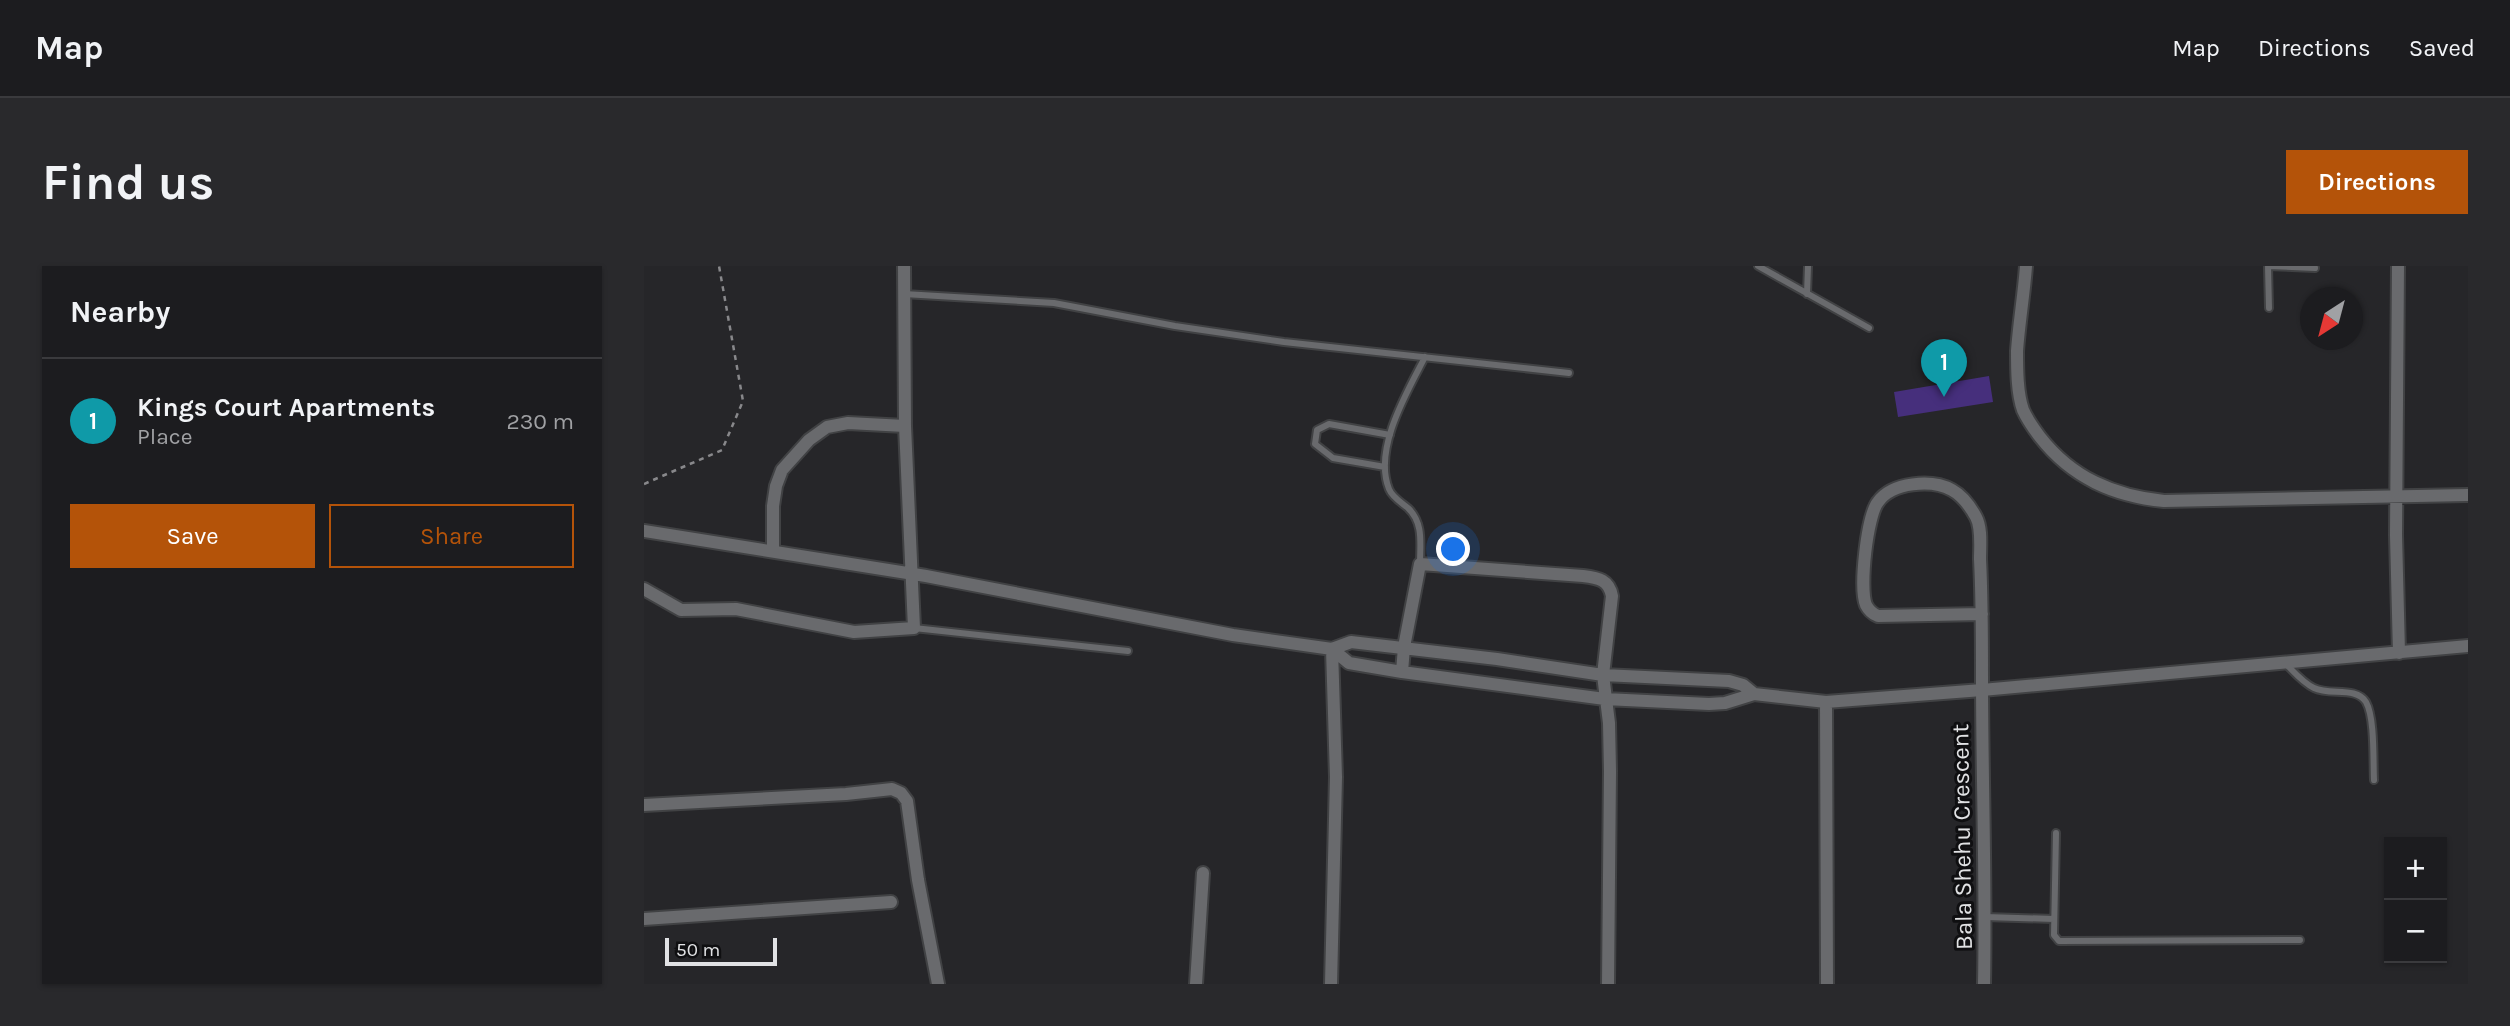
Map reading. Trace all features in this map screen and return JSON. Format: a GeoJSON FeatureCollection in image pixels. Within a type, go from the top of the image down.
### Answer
{"type":"FeatureCollection","features":[{"type":"Feature","properties":{"kind":"street"},"geometry":{"type":"LineString","coordinates":[[644,589],[681,610],[736,609],[854,632],[915,628],[905,426],[904,266]]}},
{"type":"Feature","properties":{"kind":"street"},"geometry":{"type":"LineString","coordinates":[[2026,266],[2017,352],[2023,410],[2050,450],[2072,470],[2113,492],[2138,499],[2164,501],[2468,495]]}},
{"type":"Feature","properties":{"kind":"street"},"geometry":{"type":"LineString","coordinates":[[2398,266],[2396,535],[2399,653]]}},
{"type":"Feature","properties":{"kind":"street"},"geometry":{"type":"LineString","coordinates":[[773,550],[772,518],[776,486],[782,470],[809,440],[827,427],[848,423],[905,426]]}},
{"type":"Feature","properties":{"kind":"street"},"geometry":{"type":"LineString","coordinates":[[1924,484],[1951,489],[1963,497],[1979,521],[1982,614],[1878,616],[1868,609],[1864,597],[1868,536],[1872,511],[1883,496],[1897,489],[1924,484]]}},
{"type":"Feature","properties":{"kind":"street"},"geometry":{"type":"LineString","coordinates":[[644,531],[773,550],[1034,596],[1233,635],[1332,649],[1351,642],[1404,647],[1603,675],[1729,681],[1744,685],[1754,695]]}},
{"type":"Feature","properties":{"kind":"street"},"geometry":{"type":"LineString","coordinates":[[1402,672],[1404,647],[1420,564],[1583,576],[1602,580],[1609,585],[1612,597],[1603,675],[1609,723],[1610,771],[1608,984]]}},
{"type":"Feature","properties":{"kind":"street","name":"Bala Shehu Crescent"},"geometry":{"type":"LineString","coordinates":[[1982,614],[1984,984]]}},
{"type":"Feature","properties":{"kind":"street"},"geometry":{"type":"LineString","coordinates":[[1332,649],[1349,663],[1402,672],[1605,699],[1710,704],[1754,695],[1826,702],[2468,646]]}},
{"type":"Feature","properties":{"kind":"street"},"geometry":{"type":"LineString","coordinates":[[1331,984],[1336,776],[1332,649]]}},
{"type":"Feature","properties":{"kind":"street"},"geometry":{"type":"LineString","coordinates":[[1826,702],[1827,984]]}},
{"type":"Feature","properties":{"kind":"street"},"geometry":{"type":"LineString","coordinates":[[644,806],[892,789],[901,793],[907,801],[918,880],[938,984]]}},
{"type":"Feature","properties":{"kind":"street"},"geometry":{"type":"LineString","coordinates":[[1196,984],[1203,873]]}},
{"type":"Feature","properties":{"kind":"street"},"geometry":{"type":"LineString","coordinates":[[644,919],[891,902]]}},
{"type":"Feature","properties":{"kind":"lane"},"geometry":{"type":"LineString","coordinates":[[1758,266],[1869,328]]}},
{"type":"Feature","properties":{"kind":"lane"},"geometry":{"type":"LineString","coordinates":[[1807,294],[1808,266]]}},
{"type":"Feature","properties":{"kind":"lane"},"geometry":{"type":"LineString","coordinates":[[2269,308],[2268,266],[2315,268]]}},
{"type":"Feature","properties":{"kind":"lane"},"geometry":{"type":"LineString","coordinates":[[904,294],[1054,303],[1175,326],[1257,338],[1569,373]]}},
{"type":"Feature","properties":{"kind":"lane"},"geometry":{"type":"LineString","coordinates":[[1420,564],[1420,525],[1416,515],[1389,490],[1385,467],[1390,435],[1398,409],[1425,357]]}},
{"type":"Feature","properties":{"kind":"lane"},"geometry":{"type":"LineString","coordinates":[[1385,467],[1333,458],[1315,444],[1314,436],[1317,430],[1329,424],[1390,435]]}},
{"type":"Feature","properties":{"kind":"lane"},"geometry":{"type":"LineString","coordinates":[[915,628],[1128,651]]}},
{"type":"Feature","properties":{"kind":"lane"},"geometry":{"type":"LineString","coordinates":[[2284,663],[2315,689],[2354,693],[2368,704],[2374,780]]}},
{"type":"Feature","properties":{"kind":"lane"},"geometry":{"type":"LineString","coordinates":[[2056,833],[2054,935],[2059,941],[2300,940]]}},
{"type":"Feature","properties":{"kind":"lane"},"geometry":{"type":"LineString","coordinates":[[1985,918],[2054,919]]}},
{"type":"Feature","properties":{"kind":"path"},"geometry":{"type":"LineString","coordinates":[[644,484],[722,450],[743,401],[719,266]]}},
{"type":"Feature","properties":{"kind":"building"},"geometry":{"type":"Polygon","coordinates":[[[1989,376],[1993,402],[1898,417],[1894,392],[1989,376]]]}},
{"type":"Feature","properties":{"kind":"place","name":"Kings Court Apartments"},"geometry":{"type":"Point","coordinates":[1944,397]}}]}
